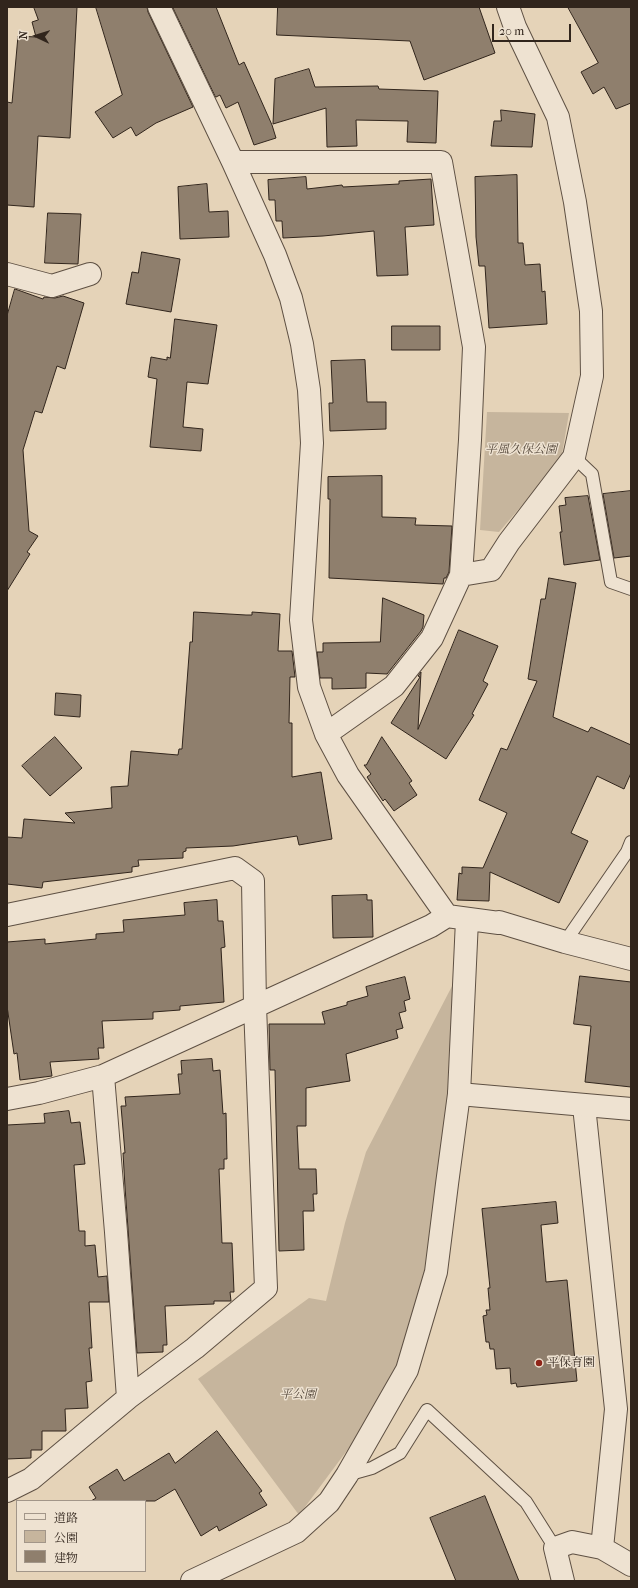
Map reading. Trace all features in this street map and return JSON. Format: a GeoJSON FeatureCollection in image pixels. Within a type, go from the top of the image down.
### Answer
{"type":"FeatureCollection","features":[{"type":"Feature","properties":{"kind":"street"},"geometry":{"type":"LineString","coordinates":[[159,7],[233,162],[275,255],[291,298],[302,344],[309,390],[312,443],[300,620],[309,687],[326,734],[348,775],[457,918],[459,1094],[436,1272],[407,1370],[347,1475],[329,1502],[296,1532],[192,1581]]}},
{"type":"Feature","properties":{"kind":"street"},"geometry":{"type":"LineString","coordinates":[[461,575],[491,570],[509,542],[574,457],[592,376],[590,311],[582,248],[558,117],[515,27],[508,7]]}},
{"type":"Feature","properties":{"kind":"street"},"geometry":{"type":"LineString","coordinates":[[233,162],[441,162],[474,347],[470,440],[461,575],[432,638],[394,686],[326,734]]}},
{"type":"Feature","properties":{"kind":"street"},"geometry":{"type":"LineString","coordinates":[[7,274],[52,286],[90,274]]}},
{"type":"Feature","properties":{"kind":"street"},"geometry":{"type":"LineString","coordinates":[[7,915],[234,868],[253,881],[255,1006],[266,1288],[195,1348],[128,1398],[31,1479],[7,1491]]}},
{"type":"Feature","properties":{"kind":"street"},"geometry":{"type":"LineString","coordinates":[[7,1100],[103,1076],[431,926],[457,918],[499,922],[565,942],[631,959]]}},
{"type":"Feature","properties":{"kind":"street"},"geometry":{"type":"LineString","coordinates":[[103,1076],[128,1398]]}},
{"type":"Feature","properties":{"kind":"street"},"geometry":{"type":"LineString","coordinates":[[459,1094],[631,1109]]}},
{"type":"Feature","properties":{"kind":"street"},"geometry":{"type":"LineString","coordinates":[[584,1106],[616,1409],[602,1548]]}},
{"type":"Feature","properties":{"kind":"street"},"geometry":{"type":"LineString","coordinates":[[563,1581],[555,1548],[572,1542],[602,1548],[631,1565]]}},
{"type":"Feature","properties":{"kind":"lane"},"geometry":{"type":"LineString","coordinates":[[574,457],[592,474],[610,582],[631,589]]}},
{"type":"Feature","properties":{"kind":"lane"},"geometry":{"type":"LineString","coordinates":[[565,942],[627,852],[631,842]]}},
{"type":"Feature","properties":{"kind":"lane"},"geometry":{"type":"LineString","coordinates":[[347,1475],[372,1468],[400,1453],[427,1410],[526,1502],[555,1548]]}},
{"type":"Feature","properties":{"kind":"green space","name":"平風久保公園"},"geometry":{"type":"Polygon","coordinates":[[[487,412],[569,413],[561,460],[499,532],[480,530],[487,412]]]}},
{"type":"Feature","properties":{"kind":"green space","name":"平公園"},"geometry":{"type":"Polygon","coordinates":[[[464,963],[429,1271],[399,1364],[351,1445],[299,1515],[198,1379],[309,1298],[326,1301],[345,1223],[366,1152],[464,963]]]}},
{"type":"Feature","properties":{"kind":"building"},"geometry":{"type":"Polygon","coordinates":[[[34,7],[77,7],[70,138],[38,136],[34,207],[7,205],[7,102],[12,103],[18,36],[36,37],[32,22],[38,20],[34,7]]]}},
{"type":"Feature","properties":{"kind":"building"},"geometry":{"type":"Polygon","coordinates":[[[96,7],[147,7],[193,107],[156,123],[136,136],[131,127],[113,138],[95,112],[122,95],[96,7]]]}},
{"type":"Feature","properties":{"kind":"building"},"geometry":{"type":"Polygon","coordinates":[[[173,7],[216,7],[239,65],[244,62],[272,125],[276,138],[254,145],[238,102],[226,108],[220,95],[216,97],[173,7]]]}},
{"type":"Feature","properties":{"kind":"building"},"geometry":{"type":"Polygon","coordinates":[[[278,7],[479,7],[495,53],[424,80],[410,41],[277,35],[278,7]]]}},
{"type":"Feature","properties":{"kind":"building"},"geometry":{"type":"Polygon","coordinates":[[[568,7],[631,7],[631,103],[616,109],[604,87],[593,94],[581,72],[598,63],[568,7]]]}},
{"type":"Feature","properties":{"kind":"building"},"geometry":{"type":"Polygon","coordinates":[[[309,69],[315,87],[378,86],[379,89],[438,91],[436,143],[407,142],[408,121],[356,120],[357,146],[327,147],[326,108],[273,124],[275,79],[309,69]]]}},
{"type":"Feature","properties":{"kind":"building"},"geometry":{"type":"Polygon","coordinates":[[[501,110],[535,114],[532,147],[491,146],[494,121],[501,121],[501,110]]]}},
{"type":"Feature","properties":{"kind":"building"},"geometry":{"type":"Polygon","coordinates":[[[517,175],[518,243],[523,243],[525,265],[540,264],[542,292],[545,291],[547,324],[489,328],[485,266],[479,266],[476,237],[475,177],[517,175]]]}},
{"type":"Feature","properties":{"kind":"building"},"geometry":{"type":"Polygon","coordinates":[[[306,177],[307,189],[342,185],[343,187],[399,184],[399,181],[431,179],[434,225],[405,227],[408,275],[377,276],[374,231],[283,238],[282,221],[276,221],[275,200],[269,200],[268,180],[306,177]]]}},
{"type":"Feature","properties":{"kind":"building"},"geometry":{"type":"Polygon","coordinates":[[[207,184],[209,212],[228,211],[229,237],[180,239],[178,187],[207,184]]]}},
{"type":"Feature","properties":{"kind":"building"},"geometry":{"type":"Polygon","coordinates":[[[48,213],[81,214],[78,264],[45,263],[48,213]]]}},
{"type":"Feature","properties":{"kind":"building"},"geometry":{"type":"Polygon","coordinates":[[[142,252],[180,259],[171,312],[126,304],[132,272],[138,273],[142,252]]]}},
{"type":"Feature","properties":{"kind":"building"},"geometry":{"type":"Polygon","coordinates":[[[15,289],[43,299],[44,297],[55,298],[63,296],[84,303],[65,369],[57,366],[42,413],[35,411],[23,450],[29,531],[38,536],[27,552],[30,554],[7,591],[7,316],[15,289]]]}},
{"type":"Feature","properties":{"kind":"building"},"geometry":{"type":"Polygon","coordinates":[[[175,319],[217,325],[208,384],[187,382],[183,427],[203,429],[201,451],[150,447],[157,379],[148,377],[151,357],[167,360],[167,357],[170,358],[175,319]]]}},
{"type":"Feature","properties":{"kind":"building"},"geometry":{"type":"Polygon","coordinates":[[[392,326],[440,326],[440,350],[392,350],[392,326]]]}},
{"type":"Feature","properties":{"kind":"building"},"geometry":{"type":"Polygon","coordinates":[[[365,360],[367,402],[386,402],[386,429],[330,431],[329,403],[333,403],[331,361],[365,360]]]}},
{"type":"Feature","properties":{"kind":"building"},"geometry":{"type":"Polygon","coordinates":[[[382,476],[382,517],[416,518],[415,525],[452,526],[449,572],[446,578],[444,578],[443,584],[329,578],[330,499],[328,499],[328,477],[382,476]]]}},
{"type":"Feature","properties":{"kind":"building"},"geometry":{"type":"Polygon","coordinates":[[[631,491],[631,556],[614,558],[603,494],[631,491]]]}},
{"type":"Feature","properties":{"kind":"building"},"geometry":{"type":"Polygon","coordinates":[[[588,496],[600,560],[564,565],[559,506],[566,505],[565,498],[588,496]]]}},
{"type":"Feature","properties":{"kind":"building"},"geometry":{"type":"Polygon","coordinates":[[[549,578],[576,583],[553,717],[588,732],[591,727],[631,745],[631,773],[624,789],[597,776],[571,833],[588,841],[559,903],[490,872],[489,901],[457,900],[459,873],[462,874],[462,867],[483,868],[507,813],[479,800],[501,748],[507,750],[537,681],[528,679],[541,599],[545,599],[549,578]]]}},
{"type":"Feature","properties":{"kind":"building"},"geometry":{"type":"Polygon","coordinates":[[[383,598],[424,615],[423,627],[421,631],[387,674],[366,673],[366,688],[332,689],[332,678],[320,678],[317,652],[323,652],[323,643],[380,642],[383,598]]]}},
{"type":"Feature","properties":{"kind":"building"},"geometry":{"type":"Polygon","coordinates":[[[194,612],[246,615],[252,615],[252,612],[280,614],[278,651],[292,651],[295,677],[290,677],[289,723],[292,723],[292,777],[321,772],[332,839],[299,845],[297,836],[233,846],[186,848],[186,851],[183,852],[183,858],[138,860],[139,866],[132,867],[132,872],[43,882],[42,888],[7,884],[7,837],[22,838],[24,819],[75,823],[65,813],[112,808],[111,787],[128,786],[131,751],[178,755],[179,749],[182,749],[190,642],[192,642],[194,612]]]}},
{"type":"Feature","properties":{"kind":"building"},"geometry":{"type":"Polygon","coordinates":[[[459,630],[498,646],[483,681],[488,684],[472,714],[474,715],[446,759],[391,723],[420,677],[418,676],[421,672],[418,729],[459,630]]]}},
{"type":"Feature","properties":{"kind":"building"},"geometry":{"type":"Polygon","coordinates":[[[56,693],[81,695],[80,717],[55,715],[56,693]]]}},
{"type":"Feature","properties":{"kind":"building"},"geometry":{"type":"Polygon","coordinates":[[[55,737],[82,768],[50,796],[22,766],[55,737]]]}},
{"type":"Feature","properties":{"kind":"building"},"geometry":{"type":"Polygon","coordinates":[[[382,737],[412,781],[409,783],[417,795],[394,811],[385,799],[383,801],[367,777],[371,774],[364,765],[366,765],[382,737]]]}},
{"type":"Feature","properties":{"kind":"building"},"geometry":{"type":"Polygon","coordinates":[[[367,895],[367,900],[372,900],[373,937],[333,938],[332,896],[367,895]]]}},
{"type":"Feature","properties":{"kind":"building"},"geometry":{"type":"Polygon","coordinates":[[[217,900],[218,921],[223,921],[225,947],[221,948],[224,1002],[180,1006],[180,1010],[153,1012],[153,1019],[102,1021],[104,1048],[98,1048],[99,1059],[50,1062],[52,1076],[20,1080],[17,1053],[14,1054],[7,1006],[7,942],[45,939],[45,944],[96,939],[96,934],[124,932],[123,920],[185,915],[184,903],[217,900]]]}},
{"type":"Feature","properties":{"kind":"building"},"geometry":{"type":"Polygon","coordinates":[[[580,976],[631,982],[631,1087],[585,1082],[591,1026],[574,1024],[580,976]]]}},
{"type":"Feature","properties":{"kind":"building"},"geometry":{"type":"Polygon","coordinates":[[[405,977],[410,999],[404,1001],[406,1011],[399,1013],[403,1028],[396,1030],[398,1038],[346,1054],[350,1081],[306,1088],[306,1126],[297,1126],[299,1169],[316,1169],[317,1194],[313,1194],[314,1211],[303,1211],[304,1250],[279,1251],[275,1070],[270,1070],[269,1024],[325,1024],[322,1012],[347,1005],[347,1002],[368,996],[366,987],[405,977]]]}},
{"type":"Feature","properties":{"kind":"building"},"geometry":{"type":"Polygon","coordinates":[[[212,1059],[213,1071],[220,1070],[223,1114],[226,1113],[227,1159],[224,1159],[224,1169],[219,1169],[222,1243],[232,1243],[234,1292],[230,1292],[231,1301],[214,1301],[214,1304],[165,1306],[167,1345],[163,1345],[163,1352],[137,1353],[125,1187],[123,1153],[125,1153],[121,1106],[126,1106],[125,1097],[180,1094],[178,1074],[182,1074],[181,1061],[212,1059]]]}},
{"type":"Feature","properties":{"kind":"building"},"geometry":{"type":"Polygon","coordinates":[[[69,1111],[71,1123],[80,1122],[85,1164],[74,1165],[79,1231],[85,1231],[85,1246],[95,1245],[98,1277],[107,1276],[109,1302],[89,1302],[92,1348],[89,1348],[92,1381],[86,1382],[88,1408],[65,1409],[66,1431],[42,1431],[42,1450],[31,1450],[31,1458],[7,1459],[7,1125],[45,1123],[44,1114],[69,1111]]]}},
{"type":"Feature","properties":{"kind":"building"},"geometry":{"type":"Polygon","coordinates":[[[556,1202],[558,1223],[541,1225],[546,1282],[567,1280],[577,1381],[517,1387],[516,1383],[511,1384],[510,1368],[496,1369],[494,1349],[490,1349],[489,1342],[486,1342],[483,1316],[487,1315],[486,1310],[490,1310],[488,1288],[490,1288],[482,1209],[556,1202]]]}},
{"type":"Feature","properties":{"kind":"building"},"geometry":{"type":"Polygon","coordinates":[[[217,1431],[262,1491],[259,1493],[267,1505],[219,1531],[217,1526],[201,1536],[175,1489],[155,1501],[93,1500],[96,1498],[89,1487],[117,1469],[124,1481],[169,1453],[175,1463],[217,1431]]]}},
{"type":"Feature","properties":{"kind":"building"},"geometry":{"type":"Polygon","coordinates":[[[485,1496],[519,1581],[456,1581],[430,1518],[485,1496]]]}},
{"type":"Feature","properties":{"kind":"place","name":"平保育園"},"geometry":{"type":"Point","coordinates":[539,1363]}}]}
